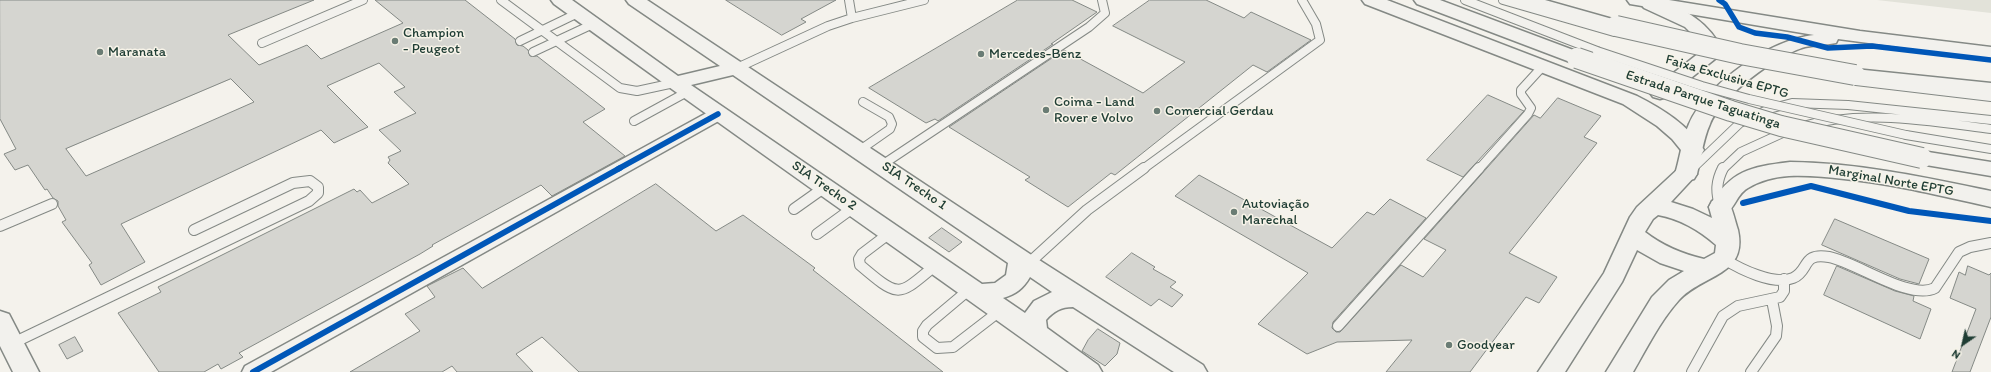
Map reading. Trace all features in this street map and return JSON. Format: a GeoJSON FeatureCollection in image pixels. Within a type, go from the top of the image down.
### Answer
{"type":"FeatureCollection","features":[{"type":"Feature","properties":{"kind":"main road","name":"SIA Trecho 2"},"geometry":{"type":"LineString","coordinates":[[560,0],[718,114],[891,232],[1089,372]]}},
{"type":"Feature","properties":{"kind":"main road","name":"SIA Trecho 1"},"geometry":{"type":"LineString","coordinates":[[635,0],[1024,261],[1194,372]]}},
{"type":"Feature","properties":{"kind":"main road"},"geometry":{"type":"LineString","coordinates":[[1371,0],[1630,100],[1654,112],[1668,123],[1682,135],[1693,150]]}},
{"type":"Feature","properties":{"kind":"main road","name":"Estrada Parque Taguatinga"},"geometry":{"type":"LineString","coordinates":[[1423,0],[1577,58],[1731,111],[1781,126],[1922,158],[1991,169]]}},
{"type":"Feature","properties":{"kind":"main road"},"geometry":{"type":"LineString","coordinates":[[1525,0],[1615,29],[1855,78],[1991,88]]}},
{"type":"Feature","properties":{"kind":"main road"},"geometry":{"type":"LineString","coordinates":[[1630,100],[1649,99],[1661,93],[1708,55],[1709,50],[1709,42],[1699,27],[1684,18],[1643,2]]}},
{"type":"Feature","properties":{"kind":"main road"},"geometry":{"type":"LineString","coordinates":[[1643,2],[1860,37],[1991,53]]}},
{"type":"Feature","properties":{"kind":"main road"},"geometry":{"type":"LineString","coordinates":[[1551,372],[1614,276],[1634,236],[1638,223],[1645,213],[1686,174],[1699,124],[1709,106],[1726,88],[1746,72],[1801,42],[1860,37]]}},
{"type":"Feature","properties":{"kind":"main road"},"geometry":{"type":"LineString","coordinates":[[681,87],[737,68]]}},
{"type":"Feature","properties":{"kind":"main road","name":"Marginal Norte EPTG"},"geometry":{"type":"LineString","coordinates":[[1720,207],[1739,183],[1752,177],[1781,168],[1834,170],[1870,175],[1991,199]]}},
{"type":"Feature","properties":{"kind":"main road"},"geometry":{"type":"LineString","coordinates":[[1654,206],[1671,209],[1698,219],[1720,257]]}},
{"type":"Feature","properties":{"kind":"main road"},"geometry":{"type":"LineString","coordinates":[[1720,207],[1720,257]]}},
{"type":"Feature","properties":{"kind":"main road"},"geometry":{"type":"LineString","coordinates":[[1634,236],[1646,246],[1669,258],[1720,257]]}},
{"type":"Feature","properties":{"kind":"main road"},"geometry":{"type":"LineString","coordinates":[[1619,372],[1661,304],[1678,286],[1720,257]]}},
{"type":"Feature","properties":{"kind":"main road"},"geometry":{"type":"LineString","coordinates":[[974,291],[993,294],[1006,289],[1016,280],[1024,261]]}},
{"type":"Feature","properties":{"kind":"main road"},"geometry":{"type":"LineString","coordinates":[[1038,337],[1034,328],[1034,319],[1042,307],[1056,299],[1068,297],[1081,298]]}},
{"type":"Feature","properties":{"kind":"main road"},"geometry":{"type":"LineString","coordinates":[[0,321],[26,372]]}},
{"type":"Feature","properties":{"kind":"street"},"geometry":{"type":"LineString","coordinates":[[253,372],[718,114]]}},
{"type":"Feature","properties":{"kind":"lane"},"geometry":{"type":"LineString","coordinates":[[262,43],[363,0]]}},
{"type":"Feature","properties":{"kind":"lane"},"geometry":{"type":"LineString","coordinates":[[501,0],[620,88],[637,91],[681,87]]}},
{"type":"Feature","properties":{"kind":"lane"},"geometry":{"type":"LineString","coordinates":[[849,0],[852,18]]}},
{"type":"Feature","properties":{"kind":"lane"},"geometry":{"type":"LineString","coordinates":[[737,68],[828,26],[852,18],[924,0]]}},
{"type":"Feature","properties":{"kind":"lane"},"geometry":{"type":"LineString","coordinates":[[882,165],[1089,27],[1105,13],[1102,0]]}},
{"type":"Feature","properties":{"kind":"lane"},"geometry":{"type":"LineString","coordinates":[[1024,261],[1087,210],[1320,40],[1319,31],[1316,24],[1302,0]]}},
{"type":"Feature","properties":{"kind":"lane","name":"Faixa Exclusiva EPTG"},"geometry":{"type":"LineString","coordinates":[[1465,0],[1597,51],[1702,86],[1742,97],[1906,135],[1991,149]]}},
{"type":"Feature","properties":{"kind":"lane"},"geometry":{"type":"LineString","coordinates":[[1503,0],[1615,29]]}},
{"type":"Feature","properties":{"kind":"lane"},"geometry":{"type":"LineString","coordinates":[[520,41],[542,30],[585,19]]}},
{"type":"Feature","properties":{"kind":"lane"},"geometry":{"type":"LineString","coordinates":[[532,52],[556,41],[585,19]]}},
{"type":"Feature","properties":{"kind":"lane"},"geometry":{"type":"LineString","coordinates":[[1338,326],[1528,114],[1531,108],[1521,94],[1521,90],[1543,66]]}},
{"type":"Feature","properties":{"kind":"lane"},"geometry":{"type":"LineString","coordinates":[[1855,78],[1991,97]]}},
{"type":"Feature","properties":{"kind":"lane"},"geometry":{"type":"LineString","coordinates":[[634,121],[681,87]]}},
{"type":"Feature","properties":{"kind":"lane"},"geometry":{"type":"LineString","coordinates":[[860,150],[890,129],[892,124],[889,117],[863,102]]}},
{"type":"Feature","properties":{"kind":"lane"},"geometry":{"type":"LineString","coordinates":[[1686,174],[1740,123],[1769,109],[1792,103],[1848,105],[1991,120]]}},
{"type":"Feature","properties":{"kind":"lane"},"geometry":{"type":"LineString","coordinates":[[1720,207],[1716,192],[1717,178],[1725,163],[1765,139],[1809,123],[1842,117],[1869,116],[1991,129]]}},
{"type":"Feature","properties":{"kind":"lane"},"geometry":{"type":"LineString","coordinates":[[11,344],[309,201],[318,193],[318,187],[310,181],[293,183],[194,230]]}},
{"type":"Feature","properties":{"kind":"lane"},"geometry":{"type":"LineString","coordinates":[[794,208],[825,187]]}},
{"type":"Feature","properties":{"kind":"lane"},"geometry":{"type":"LineString","coordinates":[[0,226],[52,204]]}},
{"type":"Feature","properties":{"kind":"lane"},"geometry":{"type":"LineString","coordinates":[[816,234],[854,207]]}},
{"type":"Feature","properties":{"kind":"lane"},"geometry":{"type":"LineString","coordinates":[[891,232],[862,254],[859,259],[860,265],[891,288],[898,290],[906,289],[937,264]]}},
{"type":"Feature","properties":{"kind":"lane"},"geometry":{"type":"LineString","coordinates":[[1720,257],[1738,268],[1775,279],[1793,278],[1805,261],[1816,255],[1829,257],[1921,292],[1933,290],[1938,286],[1952,258],[1961,250],[1991,243]]}},
{"type":"Feature","properties":{"kind":"lane"},"geometry":{"type":"LineString","coordinates":[[1692,372],[1723,316],[1738,306],[1772,300],[1780,297],[1784,291],[1784,279]]}},
{"type":"Feature","properties":{"kind":"lane"},"geometry":{"type":"LineString","coordinates":[[974,291],[927,325],[923,331],[924,337],[937,348],[953,347],[1001,310]]}},
{"type":"Feature","properties":{"kind":"lane"},"geometry":{"type":"LineString","coordinates":[[1751,372],[1776,336],[1778,326],[1772,300]]}},
{"type":"Feature","properties":{"kind":"shaded area"},"geometry":{"type":"Polygon","coordinates":[[[1877,0],[1991,0],[1991,13],[1877,0]]]}},
{"type":"Feature","properties":{"kind":"building"},"geometry":{"type":"Polygon","coordinates":[[[0,0],[314,0],[228,35],[259,65],[307,45],[321,59],[403,23],[375,0],[465,0],[515,39],[517,45],[523,46],[528,50],[530,56],[537,56],[605,109],[583,122],[625,156],[552,196],[541,185],[432,245],[433,246],[420,254],[239,353],[243,357],[221,369],[218,364],[204,372],[159,372],[118,313],[161,292],[158,287],[354,189],[357,192],[360,190],[372,203],[409,184],[388,163],[390,160],[388,157],[401,151],[379,130],[416,113],[394,92],[405,87],[379,63],[327,86],[368,127],[334,143],[321,130],[121,224],[145,262],[101,285],[89,265],[92,263],[62,222],[66,220],[58,206],[58,201],[53,198],[47,189],[45,190],[28,165],[15,170],[4,154],[16,149],[0,119],[0,0]],[[231,79],[66,149],[86,176],[254,102],[231,79]]]}},
{"type":"Feature","properties":{"kind":"building"},"geometry":{"type":"Polygon","coordinates":[[[726,0],[836,0],[801,19],[806,22],[782,35],[726,0]]]}},
{"type":"Feature","properties":{"kind":"building","name":"Mercedes-Benz"},"geometry":{"type":"Polygon","coordinates":[[[1018,0],[1072,0],[1097,12],[1051,44],[1053,44],[938,121],[935,119],[926,123],[869,88],[1018,0]]]}},
{"type":"Feature","properties":{"kind":"building"},"geometry":{"type":"Polygon","coordinates":[[[1150,0],[1206,0],[1244,18],[1251,12],[1311,40],[1267,72],[1253,65],[1115,175],[1111,173],[1068,207],[1025,180],[1030,177],[949,127],[1064,50],[1143,93],[1185,62],[1113,26],[1150,0]]]}},
{"type":"Feature","properties":{"kind":"building"},"geometry":{"type":"Polygon","coordinates":[[[1488,95],[1524,111],[1463,177],[1427,160],[1488,95]]]}},
{"type":"Feature","properties":{"kind":"building"},"geometry":{"type":"Polygon","coordinates":[[[1558,98],[1601,116],[1584,137],[1597,143],[1509,253],[1557,277],[1539,303],[1526,297],[1470,372],[1386,372],[1412,340],[1337,342],[1307,354],[1258,324],[1308,273],[1175,196],[1199,175],[1332,248],[1367,212],[1374,215],[1390,199],[1426,218],[1333,322],[1332,328],[1336,332],[1340,332],[1401,265],[1423,277],[1446,250],[1424,239],[1534,115],[1540,118],[1558,98]]]}},
{"type":"Feature","properties":{"kind":"building"},"geometry":{"type":"Polygon","coordinates":[[[656,184],[716,231],[743,215],[815,268],[813,270],[943,372],[579,372],[542,337],[516,354],[533,372],[457,372],[452,366],[442,372],[350,372],[420,331],[405,314],[435,297],[427,286],[463,268],[482,288],[656,184]]]}},
{"type":"Feature","properties":{"kind":"building"},"geometry":{"type":"Polygon","coordinates":[[[1835,219],[1929,259],[1919,284],[1900,279],[1822,245],[1835,219]]]}},
{"type":"Feature","properties":{"kind":"building"},"geometry":{"type":"Polygon","coordinates":[[[942,228],[962,242],[949,252],[929,238],[942,228]]]}},
{"type":"Feature","properties":{"kind":"building"},"geometry":{"type":"Polygon","coordinates":[[[1132,253],[1155,267],[1153,269],[1176,282],[1170,287],[1183,295],[1172,307],[1159,299],[1151,306],[1106,277],[1132,253]]]}},
{"type":"Feature","properties":{"kind":"building"},"geometry":{"type":"Polygon","coordinates":[[[1837,266],[1895,291],[1914,296],[1913,301],[1931,309],[1920,339],[1824,295],[1837,266]]]}},
{"type":"Feature","properties":{"kind":"building"},"geometry":{"type":"Polygon","coordinates":[[[1968,266],[1989,275],[1991,273],[1991,317],[1970,372],[1952,372],[1976,309],[1950,298],[1959,272],[1965,275],[1968,266]]]}},
{"type":"Feature","properties":{"kind":"building"},"geometry":{"type":"Polygon","coordinates":[[[1098,329],[1120,343],[1117,354],[1105,366],[1082,351],[1088,340],[1098,329]]]}},
{"type":"Feature","properties":{"kind":"building"},"geometry":{"type":"Polygon","coordinates":[[[75,337],[83,351],[67,359],[59,345],[75,337]]]}},
{"type":"Feature","properties":{"kind":"cycle path"},"geometry":{"type":"LineString","coordinates":[[1719,0],[1725,4],[1739,27],[1755,33],[1787,37],[1828,48],[1872,46],[1991,60]]}},
{"type":"Feature","properties":{"kind":"cycle path"},"geometry":{"type":"LineString","coordinates":[[253,372],[718,114]]}},
{"type":"Feature","properties":{"kind":"cycle path"},"geometry":{"type":"LineString","coordinates":[[1743,203],[1811,186],[1909,211],[1991,221]]}},
{"type":"Feature","properties":{"kind":"place","name":"Champion - Peugeot"},"geometry":{"type":"Point","coordinates":[395,41]}},
{"type":"Feature","properties":{"kind":"place","name":"Maranata"},"geometry":{"type":"Point","coordinates":[100,52]}},
{"type":"Feature","properties":{"kind":"place","name":"Mercedes-Benz"},"geometry":{"type":"Point","coordinates":[981,54]}},
{"type":"Feature","properties":{"kind":"place","name":"Coima - Land Rover e Volvo"},"geometry":{"type":"Point","coordinates":[1046,110]}},
{"type":"Feature","properties":{"kind":"place","name":"Comercial Gerdau"},"geometry":{"type":"Point","coordinates":[1157,111]}},
{"type":"Feature","properties":{"kind":"place","name":"Autoviação Marechal"},"geometry":{"type":"Point","coordinates":[1234,212]}},
{"type":"Feature","properties":{"kind":"place","name":"Goodyear"},"geometry":{"type":"Point","coordinates":[1449,345]}}]}
